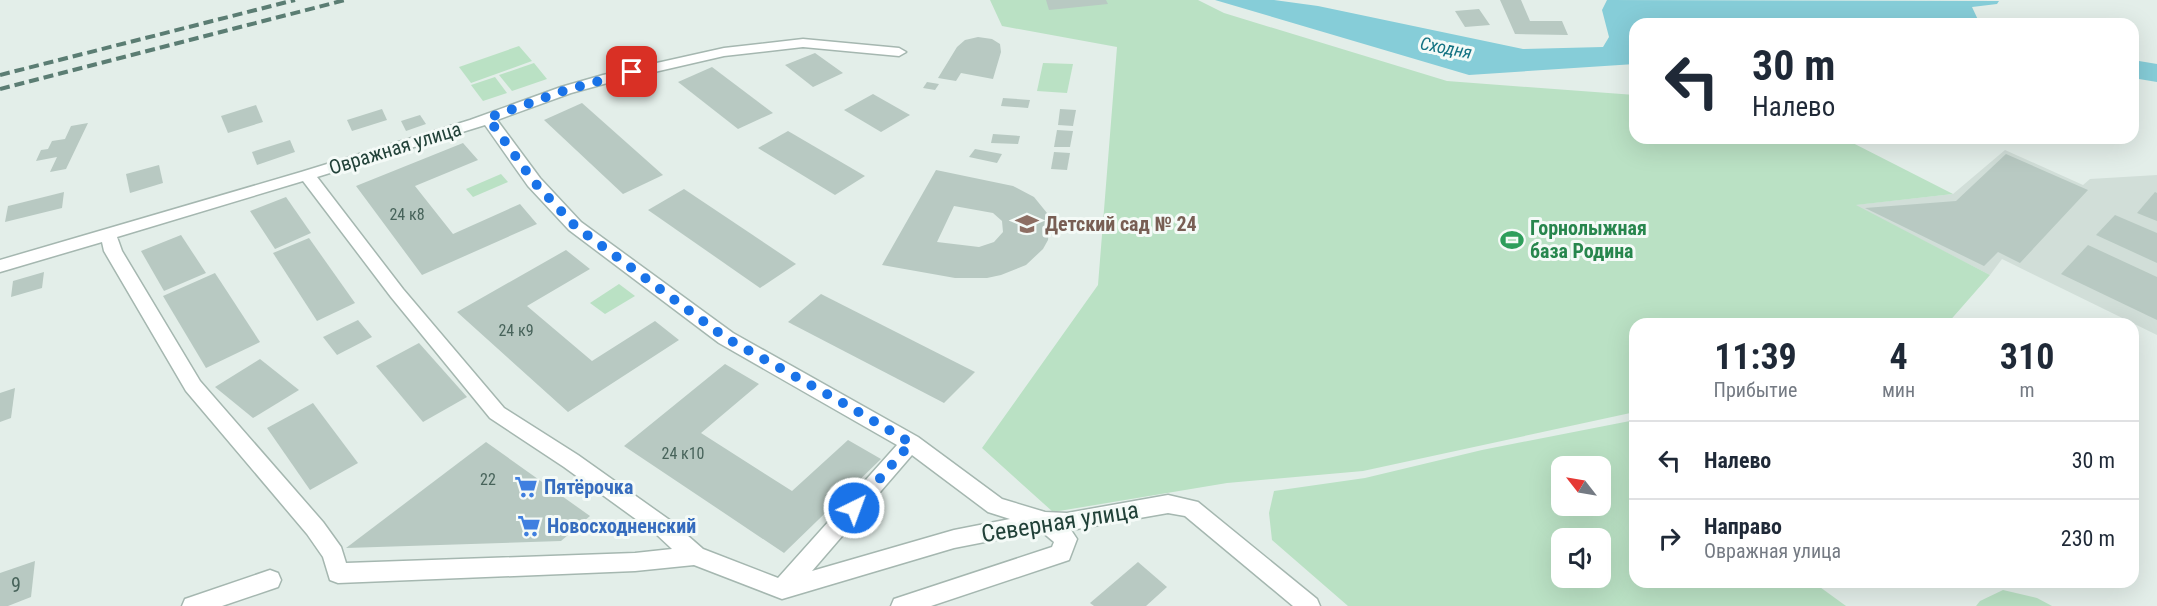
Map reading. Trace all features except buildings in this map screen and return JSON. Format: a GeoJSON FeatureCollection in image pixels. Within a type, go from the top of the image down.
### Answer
{"type":"FeatureCollection","features":[{"type":"Feature","properties":{"kind":"street","name":"Овражная улица"},"geometry":{"type":"LineString","coordinates":[[0,266],[307,176],[608,78],[724,52],[803,43],[899,52]]}},
{"type":"Feature","properties":{"kind":"street"},"geometry":{"type":"LineString","coordinates":[[488,118],[534,182],[575,226],[726,338],[911,443],[995,506],[1045,521],[1066,539],[1061,553],[902,606]]}},
{"type":"Feature","properties":{"kind":"street"},"geometry":{"type":"LineString","coordinates":[[307,176],[397,293],[497,413],[571,461],[654,520],[695,556],[782,589],[911,443]]}},
{"type":"Feature","properties":{"kind":"street"},"geometry":{"type":"LineString","coordinates":[[108,235],[113,251],[193,386],[315,528],[333,554],[338,573],[635,562],[695,556]]}},
{"type":"Feature","properties":{"kind":"street","name":"Северная улица"},"geometry":{"type":"LineString","coordinates":[[782,589],[954,539],[1045,521],[1067,522],[1168,504],[1191,508],[1309,606]]}},
{"type":"Feature","properties":{"kind":"street"},"geometry":{"type":"LineString","coordinates":[[193,606],[270,580]]}},
{"type":"Feature","properties":{"kind":"shaded area"},"geometry":{"type":"Polygon","coordinates":[[[2005,150],[2083,185],[2090,179],[2157,175],[2157,335],[2139,326],[2139,318],[2122,318],[2002,259],[1990,275],[1854,205],[1953,194],[2005,150]]]}},
{"type":"Feature","properties":{"kind":"green space","name":"Горнолыжная база Родина"},"geometry":{"type":"Polygon","coordinates":[[[990,0],[1198,0],[1224,13],[1447,81],[1629,95],[1629,144],[1855,144],[1953,194],[1856,205],[1990,275],[1952,318],[1629,318],[1629,413],[1363,471],[1227,483],[1053,512],[982,448],[1098,285],[1117,47],[1002,26],[990,0]]]}},
{"type":"Feature","properties":{"kind":"green space"},"geometry":{"type":"Polygon","coordinates":[[[519,46],[532,61],[471,83],[459,67],[519,46]]]}},
{"type":"Feature","properties":{"kind":"green space"},"geometry":{"type":"Polygon","coordinates":[[[534,63],[547,79],[512,91],[499,75],[534,63]]]}},
{"type":"Feature","properties":{"kind":"green space"},"geometry":{"type":"Polygon","coordinates":[[[1043,63],[1073,64],[1067,93],[1037,91],[1043,63]]]}},
{"type":"Feature","properties":{"kind":"green space"},"geometry":{"type":"Polygon","coordinates":[[[495,77],[507,93],[483,101],[471,85],[495,77]]]}},
{"type":"Feature","properties":{"kind":"green space"},"geometry":{"type":"Polygon","coordinates":[[[501,174],[508,182],[473,197],[466,189],[501,174]]]}},
{"type":"Feature","properties":{"kind":"green space"},"geometry":{"type":"Polygon","coordinates":[[[619,284],[635,296],[605,314],[590,303],[619,284]]]}},
{"type":"Feature","properties":{"kind":"green space"},"geometry":{"type":"Polygon","coordinates":[[[1629,421],[1629,588],[1821,588],[1846,606],[1348,606],[1272,540],[1269,513],[1274,491],[1365,478],[1482,450],[1629,421]]]}},
{"type":"Feature","properties":{"kind":"green space"},"geometry":{"type":"Polygon","coordinates":[[[2003,590],[2037,598],[2052,606],[1976,606],[1980,601],[2003,590]]]}},
{"type":"Feature","properties":{"kind":"water"},"geometry":{"type":"Polygon","coordinates":[[[1215,0],[1274,0],[1318,6],[1523,49],[1603,47],[1609,37],[1602,10],[1607,0],[1999,1],[1997,4],[1972,7],[1977,18],[1629,18],[1629,64],[1469,75],[1215,0]]]}},
{"type":"Feature","properties":{"kind":"waterway","name":"Сходня"},"geometry":{"type":"LineString","coordinates":[[2139,70],[2157,73]]}},
{"type":"Feature","properties":{"kind":"railway"},"geometry":{"type":"LineString","coordinates":[[0,75],[295,0]]}},
{"type":"Feature","properties":{"kind":"railway"},"geometry":{"type":"LineString","coordinates":[[0,89],[345,0]]}},
{"type":"Feature","properties":{"kind":"place","name":"Детский сад № 24"},"geometry":{"type":"Point","coordinates":[1027,224]}},
{"type":"Feature","properties":{"kind":"place","name":"Горнолыжная база Родина"},"geometry":{"type":"Point","coordinates":[1512,240]}},
{"type":"Feature","properties":{"kind":"place","name":"Пятёрочка"},"geometry":{"type":"Point","coordinates":[526,487]}},
{"type":"Feature","properties":{"kind":"place","name":"Новосходненский"},"geometry":{"type":"Point","coordinates":[529,526]}},
{"type":"Feature","properties":{"kind":"route"},"geometry":{"type":"LineString","coordinates":[[632,72],[566,90],[488,118],[534,182],[575,226],[726,338],[911,443],[854,508]]}}]}
